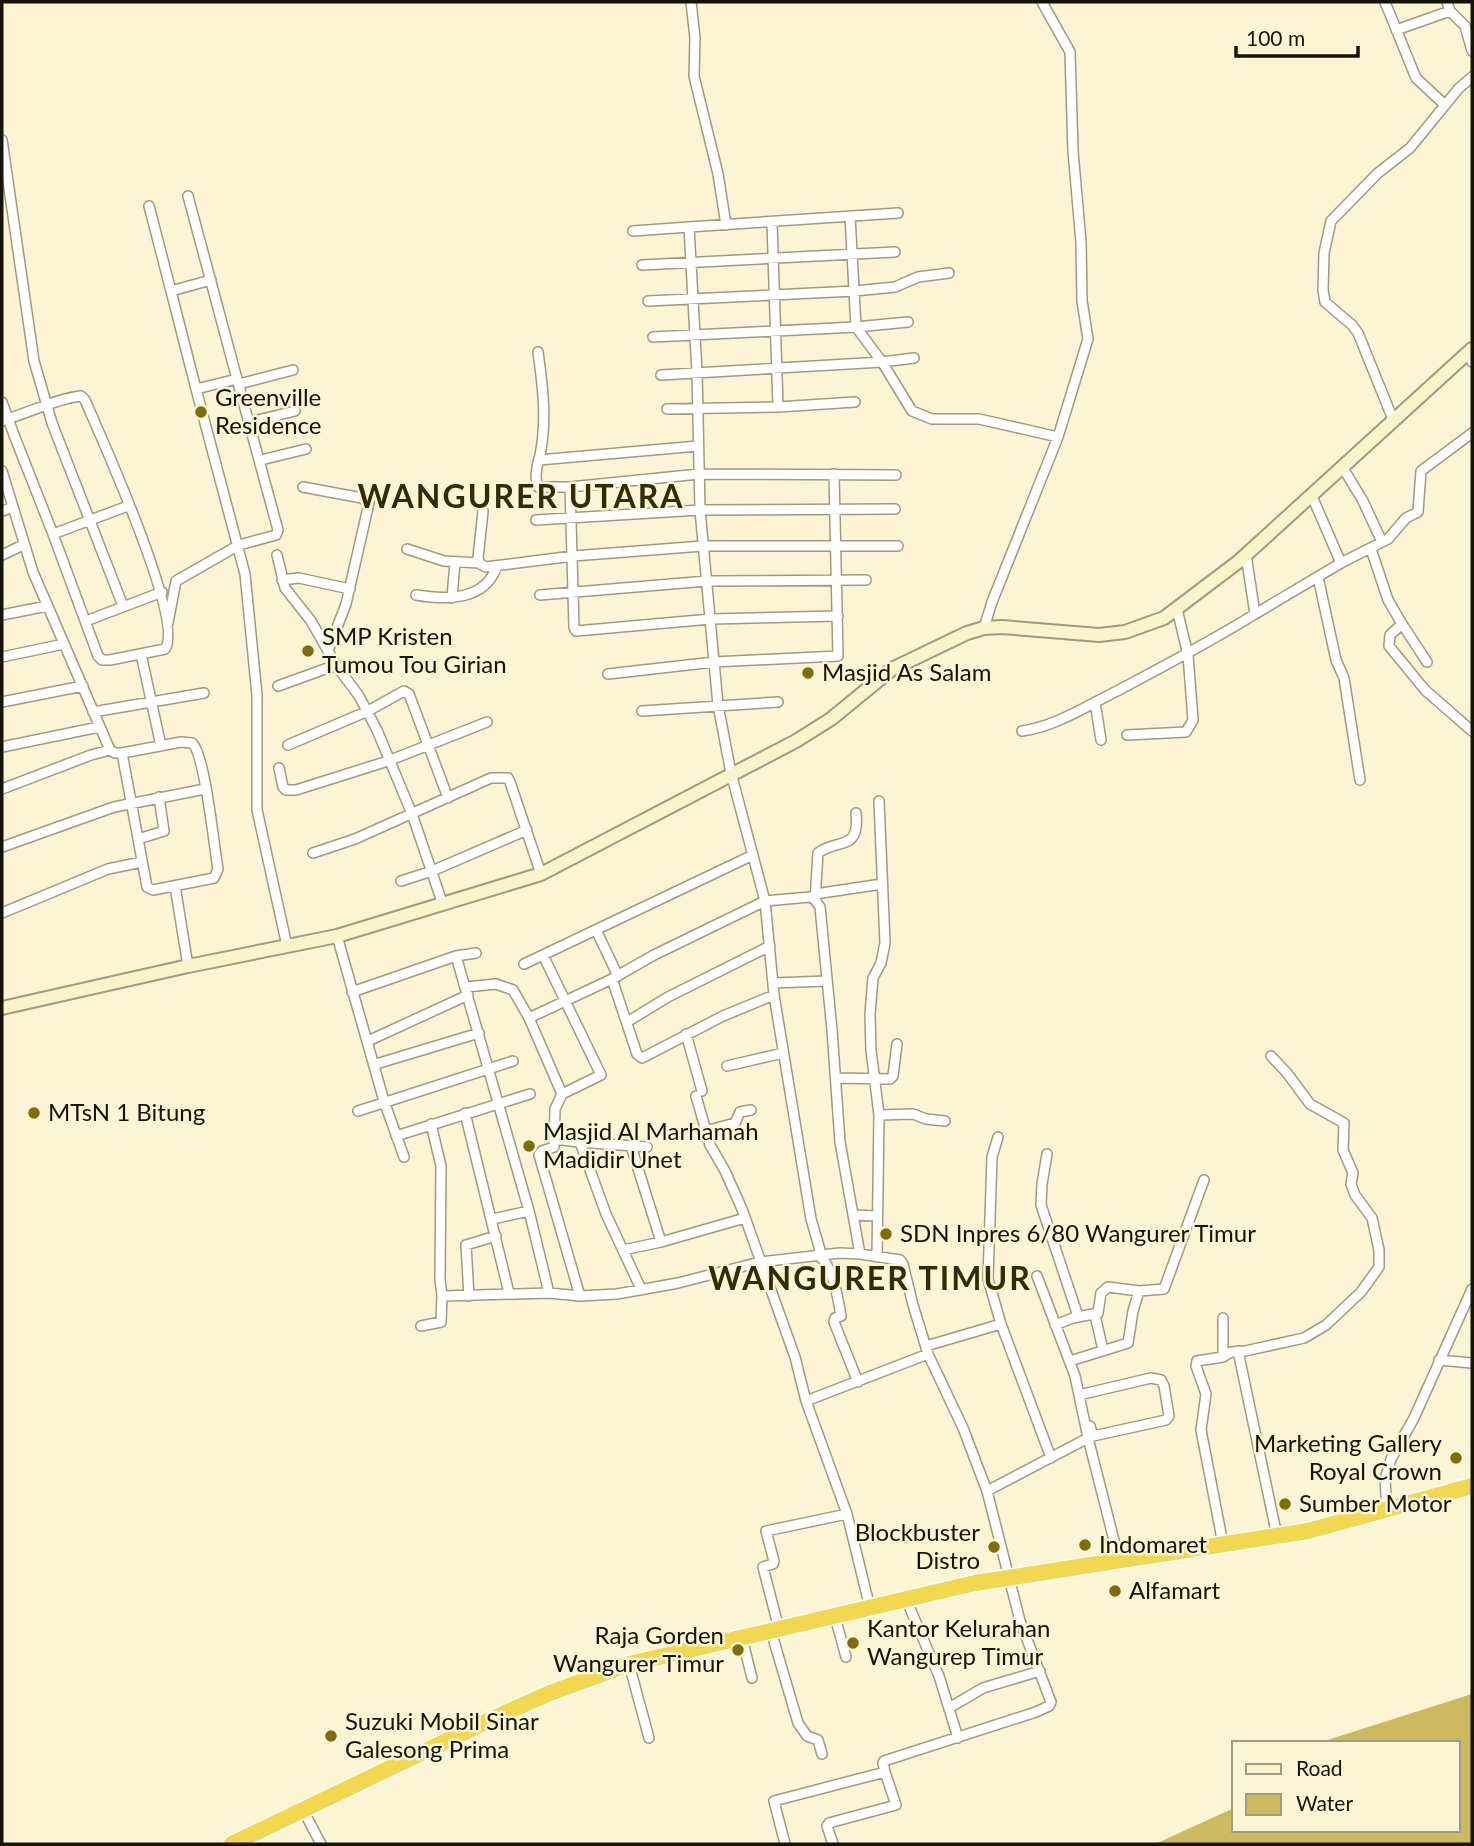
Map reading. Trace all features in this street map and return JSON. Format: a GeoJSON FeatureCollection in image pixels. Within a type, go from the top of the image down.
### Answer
{"type":"FeatureCollection","features":[{"type":"Feature","properties":{"kind":"highway"},"geometry":{"type":"LineString","coordinates":[[235,1844],[538,1698],[629,1664],[1008,1577],[1277,1536],[1387,1511],[1472,1486]]}},
{"type":"Feature","properties":{"kind":"street"},"geometry":{"type":"LineString","coordinates":[[691,2],[695,38],[694,76],[718,174],[726,225]]}},
{"type":"Feature","properties":{"kind":"street"},"geometry":{"type":"LineString","coordinates":[[984,628],[1058,437],[1086,349],[1088,332],[1082,301],[1070,51],[1042,2]]}},
{"type":"Feature","properties":{"kind":"street"},"geometry":{"type":"LineString","coordinates":[[1385,2],[1416,78],[1445,105]]}},
{"type":"Feature","properties":{"kind":"street"},"geometry":{"type":"LineString","coordinates":[[1396,30],[1448,7],[1465,26],[1472,51]]}},
{"type":"Feature","properties":{"kind":"street"},"geometry":{"type":"LineString","coordinates":[[1394,422],[1357,333],[1352,325],[1325,302],[1324,253],[1331,221],[1378,173],[1410,148],[1459,88],[1472,78]]}},
{"type":"Feature","properties":{"kind":"street"},"geometry":{"type":"LineString","coordinates":[[2,140],[30,341],[47,406],[123,606]]}},
{"type":"Feature","properties":{"kind":"street"},"geometry":{"type":"LineString","coordinates":[[168,623],[176,582],[239,545],[276,535],[278,530],[188,195]]}},
{"type":"Feature","properties":{"kind":"street"},"geometry":{"type":"LineString","coordinates":[[149,206],[245,573],[257,695],[257,810],[287,946]]}},
{"type":"Feature","properties":{"kind":"street"},"geometry":{"type":"LineString","coordinates":[[2,211],[13,211]]}},
{"type":"Feature","properties":{"kind":"street"},"geometry":{"type":"LineString","coordinates":[[633,231],[898,213]]}},
{"type":"Feature","properties":{"kind":"street"},"geometry":{"type":"LineString","coordinates":[[850,216],[856,327],[882,362],[912,411],[932,419],[979,419],[1058,437]]}},
{"type":"Feature","properties":{"kind":"street"},"geometry":{"type":"LineString","coordinates":[[772,222],[778,407]]}},
{"type":"Feature","properties":{"kind":"street"},"geometry":{"type":"LineString","coordinates":[[689,227],[697,372],[700,510],[718,705],[731,773],[765,901],[772,982],[811,1219],[820,1250],[818,1255]]}},
{"type":"Feature","properties":{"kind":"street"},"geometry":{"type":"LineString","coordinates":[[642,265],[895,252]]}},
{"type":"Feature","properties":{"kind":"street"},"geometry":{"type":"LineString","coordinates":[[648,301],[855,291],[895,287],[912,279],[949,273]]}},
{"type":"Feature","properties":{"kind":"street"},"geometry":{"type":"LineString","coordinates":[[171,291],[211,280]]}},
{"type":"Feature","properties":{"kind":"street"},"geometry":{"type":"LineString","coordinates":[[653,337],[908,322]]}},
{"type":"Feature","properties":{"kind":"street"},"geometry":{"type":"LineString","coordinates":[[538,352],[545,410],[537,486],[570,487],[699,474],[895,475]]}},
{"type":"Feature","properties":{"kind":"street"},"geometry":{"type":"LineString","coordinates":[[2,1008],[337,936],[541,874],[796,741],[831,719],[862,691],[901,664],[950,639],[984,628],[1023,627],[1088,635],[1112,634],[1143,626],[1177,609],[1246,555],[1311,494],[1471,354]]}},
{"type":"Feature","properties":{"kind":"street"},"geometry":{"type":"LineString","coordinates":[[661,375],[914,358]]}},
{"type":"Feature","properties":{"kind":"street"},"geometry":{"type":"LineString","coordinates":[[196,389],[293,370]]}},
{"type":"Feature","properties":{"kind":"street"},"geometry":{"type":"LineString","coordinates":[[2,401],[5,420],[53,534],[98,656],[102,660],[110,660],[167,647],[168,623],[162,592],[85,400],[76,396],[5,420]]}},
{"type":"Feature","properties":{"kind":"street"},"geometry":{"type":"LineString","coordinates":[[667,409],[778,407],[855,402]]}},
{"type":"Feature","properties":{"kind":"street"},"geometry":{"type":"LineString","coordinates":[[250,422],[295,411]]}},
{"type":"Feature","properties":{"kind":"street"},"geometry":{"type":"LineString","coordinates":[[1021,731],[1041,727],[1188,655],[1341,563],[1388,539],[1406,518],[1418,512],[1421,471],[1472,433]]}},
{"type":"Feature","properties":{"kind":"street"},"geometry":{"type":"LineString","coordinates":[[539,460],[698,446]]}},
{"type":"Feature","properties":{"kind":"street"},"geometry":{"type":"LineString","coordinates":[[261,460],[306,449]]}},
{"type":"Feature","properties":{"kind":"street"},"geometry":{"type":"LineString","coordinates":[[1343,468],[1363,501],[1382,542]]}},
{"type":"Feature","properties":{"kind":"street"},"geometry":{"type":"LineString","coordinates":[[608,674],[714,662],[836,657],[839,653],[834,474]]}},
{"type":"Feature","properties":{"kind":"street"},"geometry":{"type":"LineString","coordinates":[[3,476],[23,545],[110,750],[122,753],[181,742],[196,746],[217,872],[214,878],[149,889],[122,753]]}},
{"type":"Feature","properties":{"kind":"street"},"geometry":{"type":"LineString","coordinates":[[570,487],[576,631],[711,619],[838,616]]}},
{"type":"Feature","properties":{"kind":"street"},"geometry":{"type":"LineString","coordinates":[[303,488],[362,498],[369,503],[350,589],[328,651]]}},
{"type":"Feature","properties":{"kind":"street"},"geometry":{"type":"LineString","coordinates":[[1311,494],[1341,563]]}},
{"type":"Feature","properties":{"kind":"street"},"geometry":{"type":"LineString","coordinates":[[53,534],[128,506]]}},
{"type":"Feature","properties":{"kind":"street"},"geometry":{"type":"LineString","coordinates":[[2,511],[13,507]]}},
{"type":"Feature","properties":{"kind":"street"},"geometry":{"type":"LineString","coordinates":[[536,520],[700,510],[895,509]]}},
{"type":"Feature","properties":{"kind":"street"},"geometry":{"type":"LineString","coordinates":[[480,563],[483,510]]}},
{"type":"Feature","properties":{"kind":"street"},"geometry":{"type":"LineString","coordinates":[[2,555],[23,545]]}},
{"type":"Feature","properties":{"kind":"street"},"geometry":{"type":"LineString","coordinates":[[407,549],[432,559],[480,563],[486,567],[573,556],[703,545],[898,547]]}},
{"type":"Feature","properties":{"kind":"street"},"geometry":{"type":"LineString","coordinates":[[1371,550],[1388,600],[1427,662]]}},
{"type":"Feature","properties":{"kind":"street"},"geometry":{"type":"LineString","coordinates":[[277,555],[282,580],[290,595],[311,621],[336,665],[368,711],[412,814],[443,905]]}},
{"type":"Feature","properties":{"kind":"street"},"geometry":{"type":"LineString","coordinates":[[1246,555],[1255,614]]}},
{"type":"Feature","properties":{"kind":"street"},"geometry":{"type":"LineString","coordinates":[[452,598],[455,562]]}},
{"type":"Feature","properties":{"kind":"street"},"geometry":{"type":"LineString","coordinates":[[416,595],[442,599],[474,592],[492,580],[497,566]]}},
{"type":"Feature","properties":{"kind":"street"},"geometry":{"type":"LineString","coordinates":[[1318,577],[1336,660],[1344,678],[1360,780]]}},
{"type":"Feature","properties":{"kind":"street"},"geometry":{"type":"LineString","coordinates":[[282,580],[299,578],[350,589]]}},
{"type":"Feature","properties":{"kind":"street"},"geometry":{"type":"LineString","coordinates":[[540,595],[707,581],[866,580]]}},
{"type":"Feature","properties":{"kind":"street"},"geometry":{"type":"LineString","coordinates":[[86,621],[162,592]]}},
{"type":"Feature","properties":{"kind":"street"},"geometry":{"type":"LineString","coordinates":[[2,615],[47,606]]}},
{"type":"Feature","properties":{"kind":"street"},"geometry":{"type":"LineString","coordinates":[[1127,736],[1189,730],[1193,720],[1188,655],[1177,609]]}},
{"type":"Feature","properties":{"kind":"street"},"geometry":{"type":"LineString","coordinates":[[1402,624],[1388,638],[1389,646],[1439,704],[1472,731]]}},
{"type":"Feature","properties":{"kind":"street"},"geometry":{"type":"LineString","coordinates":[[2,657],[64,644]]}},
{"type":"Feature","properties":{"kind":"street"},"geometry":{"type":"LineString","coordinates":[[141,654],[161,746]]}},
{"type":"Feature","properties":{"kind":"street"},"geometry":{"type":"LineString","coordinates":[[278,686],[336,665]]}},
{"type":"Feature","properties":{"kind":"street"},"geometry":{"type":"LineString","coordinates":[[2,702],[83,686]]}},
{"type":"Feature","properties":{"kind":"street"},"geometry":{"type":"LineString","coordinates":[[288,745],[368,711],[400,692],[407,692],[448,798]]}},
{"type":"Feature","properties":{"kind":"street"},"geometry":{"type":"LineString","coordinates":[[93,712],[204,693]]}},
{"type":"Feature","properties":{"kind":"street"},"geometry":{"type":"LineString","coordinates":[[642,711],[778,702]]}},
{"type":"Feature","properties":{"kind":"street"},"geometry":{"type":"LineString","coordinates":[[1095,702],[1101,740]]}},
{"type":"Feature","properties":{"kind":"street"},"geometry":{"type":"LineString","coordinates":[[279,768],[283,787],[290,791],[388,761],[487,722]]}},
{"type":"Feature","properties":{"kind":"street"},"geometry":{"type":"LineString","coordinates":[[2,747],[99,727]]}},
{"type":"Feature","properties":{"kind":"street"},"geometry":{"type":"LineString","coordinates":[[2,789],[110,750]]}},
{"type":"Feature","properties":{"kind":"street"},"geometry":{"type":"LineString","coordinates":[[313,853],[412,814],[491,778],[508,778],[541,874]]}},
{"type":"Feature","properties":{"kind":"street"},"geometry":{"type":"LineString","coordinates":[[2,847],[51,828],[131,803],[205,789]]}},
{"type":"Feature","properties":{"kind":"street"},"geometry":{"type":"LineString","coordinates":[[138,839],[164,831],[159,797]]}},
{"type":"Feature","properties":{"kind":"street"},"geometry":{"type":"LineString","coordinates":[[877,1257],[879,1115],[871,1050],[871,988],[883,958],[884,947],[878,801]]}},
{"type":"Feature","properties":{"kind":"street"},"geometry":{"type":"LineString","coordinates":[[856,813],[858,830],[851,839],[818,853],[815,897],[820,907],[824,930],[840,1142],[860,1254]]}},
{"type":"Feature","properties":{"kind":"street"},"geometry":{"type":"LineString","coordinates":[[401,881],[432,871],[527,830]]}},
{"type":"Feature","properties":{"kind":"street"},"geometry":{"type":"LineString","coordinates":[[524,964],[753,855]]}},
{"type":"Feature","properties":{"kind":"street"},"geometry":{"type":"LineString","coordinates":[[2,913],[108,869],[142,862]]}},
{"type":"Feature","properties":{"kind":"street"},"geometry":{"type":"LineString","coordinates":[[529,1018],[615,978],[663,950],[765,901],[800,896],[815,897],[882,884]]}},
{"type":"Feature","properties":{"kind":"street"},"geometry":{"type":"LineString","coordinates":[[175,886],[188,966]]}},
{"type":"Feature","properties":{"kind":"street"},"geometry":{"type":"LineString","coordinates":[[596,930],[615,978],[637,1054],[642,1058],[686,1034],[774,995]]}},
{"type":"Feature","properties":{"kind":"street"},"geometry":{"type":"LineString","coordinates":[[337,936],[376,1064],[384,1101],[404,1157]]}},
{"type":"Feature","properties":{"kind":"street"},"geometry":{"type":"LineString","coordinates":[[627,1022],[668,997],[770,946]]}},
{"type":"Feature","properties":{"kind":"street"},"geometry":{"type":"LineString","coordinates":[[352,992],[456,956],[476,953]]}},
{"type":"Feature","properties":{"kind":"street"},"geometry":{"type":"LineString","coordinates":[[543,955],[601,1075],[562,1094],[555,1109],[554,1147],[540,1153],[580,1296]]}},
{"type":"Feature","properties":{"kind":"street"},"geometry":{"type":"LineString","coordinates":[[456,956],[479,1034],[486,1069],[499,1104],[529,1211],[549,1293]]}},
{"type":"Feature","properties":{"kind":"street"},"geometry":{"type":"LineString","coordinates":[[772,982],[827,981]]}},
{"type":"Feature","properties":{"kind":"street"},"geometry":{"type":"LineString","coordinates":[[368,1041],[467,991],[496,985],[513,990],[529,1018],[562,1094]]}},
{"type":"Feature","properties":{"kind":"street"},"geometry":{"type":"LineString","coordinates":[[376,1064],[479,1034]]}},
{"type":"Feature","properties":{"kind":"street"},"geometry":{"type":"LineString","coordinates":[[686,1034],[705,1131],[745,1218],[794,1357],[806,1401],[847,1514],[870,1608]]}},
{"type":"Feature","properties":{"kind":"street"},"geometry":{"type":"LineString","coordinates":[[836,1078],[892,1078],[897,1044]]}},
{"type":"Feature","properties":{"kind":"street"},"geometry":{"type":"LineString","coordinates":[[727,1066],[783,1053]]}},
{"type":"Feature","properties":{"kind":"street"},"geometry":{"type":"LineString","coordinates":[[1223,1544],[1201,1430],[1206,1394],[1196,1366],[1197,1361],[1304,1338],[1326,1325],[1360,1292],[1379,1267],[1379,1250],[1372,1218],[1355,1195],[1351,1184],[1353,1174],[1343,1150],[1344,1123],[1310,1104],[1271,1056]]}},
{"type":"Feature","properties":{"kind":"street"},"geometry":{"type":"LineString","coordinates":[[358,1111],[513,1061]]}},
{"type":"Feature","properties":{"kind":"street"},"geometry":{"type":"LineString","coordinates":[[396,1136],[530,1094]]}},
{"type":"Feature","properties":{"kind":"street"},"geometry":{"type":"LineString","coordinates":[[705,1131],[735,1123],[740,1112],[751,1110]]}},
{"type":"Feature","properties":{"kind":"street"},"geometry":{"type":"LineString","coordinates":[[465,1113],[509,1293]]}},
{"type":"Feature","properties":{"kind":"street"},"geometry":{"type":"LineString","coordinates":[[879,1115],[914,1114],[926,1119],[945,1121]]}},
{"type":"Feature","properties":{"kind":"street"},"geometry":{"type":"LineString","coordinates":[[421,1326],[441,1322],[440,1166],[431,1124]]}},
{"type":"Feature","properties":{"kind":"street"},"geometry":{"type":"LineString","coordinates":[[998,1137],[992,1157],[988,1279],[1001,1324],[1051,1458]]}},
{"type":"Feature","properties":{"kind":"street"},"geometry":{"type":"LineString","coordinates":[[555,1139],[647,1146]]}},
{"type":"Feature","properties":{"kind":"street"},"geometry":{"type":"LineString","coordinates":[[579,1142],[601,1204],[641,1289]]}},
{"type":"Feature","properties":{"kind":"street"},"geometry":{"type":"LineString","coordinates":[[631,1146],[661,1241]]}},
{"type":"Feature","properties":{"kind":"street"},"geometry":{"type":"LineString","coordinates":[[1047,1154],[1041,1205],[1077,1317]]}},
{"type":"Feature","properties":{"kind":"street"},"geometry":{"type":"LineString","coordinates":[[1055,1325],[1077,1317],[1095,1315],[1099,1312],[1101,1293],[1106,1288],[1139,1291],[1165,1288],[1204,1180]]}},
{"type":"Feature","properties":{"kind":"street"},"geometry":{"type":"LineString","coordinates":[[493,1219],[529,1211]]}},
{"type":"Feature","properties":{"kind":"street"},"geometry":{"type":"LineString","coordinates":[[853,1215],[876,1216]]}},
{"type":"Feature","properties":{"kind":"street"},"geometry":{"type":"LineString","coordinates":[[623,1250],[745,1218]]}},
{"type":"Feature","properties":{"kind":"street"},"geometry":{"type":"LineString","coordinates":[[469,1296],[466,1245],[496,1236]]}},
{"type":"Feature","properties":{"kind":"street"},"geometry":{"type":"LineString","coordinates":[[442,1294],[448,1297],[509,1293],[580,1296],[617,1294],[678,1283],[760,1262],[841,1253],[902,1262],[927,1350],[944,1384],[987,1491],[1020,1621],[1051,1698],[1049,1706],[958,1738],[884,1760],[885,1772],[896,1805],[829,1823],[833,1844]]}},
{"type":"Feature","properties":{"kind":"street"},"geometry":{"type":"LineString","coordinates":[[818,1255],[834,1280],[841,1314],[834,1322],[858,1382]]}},
{"type":"Feature","properties":{"kind":"street"},"geometry":{"type":"LineString","coordinates":[[1037,1276],[1070,1361],[1093,1436],[1166,1420],[1169,1416],[1164,1387],[1158,1378],[1081,1395]]}},
{"type":"Feature","properties":{"kind":"street"},"geometry":{"type":"LineString","coordinates":[[1387,1511],[1387,1470],[1414,1418],[1472,1289]]}},
{"type":"Feature","properties":{"kind":"street"},"geometry":{"type":"LineString","coordinates":[[1070,1361],[1128,1343],[1139,1291]]}},
{"type":"Feature","properties":{"kind":"street"},"geometry":{"type":"LineString","coordinates":[[1095,1315],[1103,1350]]}},
{"type":"Feature","properties":{"kind":"street"},"geometry":{"type":"LineString","coordinates":[[1223,1318],[1223,1357]]}},
{"type":"Feature","properties":{"kind":"street"},"geometry":{"type":"LineString","coordinates":[[806,1401],[858,1382],[927,1350],[1001,1324]]}},
{"type":"Feature","properties":{"kind":"street"},"geometry":{"type":"LineString","coordinates":[[1238,1351],[1277,1536]]}},
{"type":"Feature","properties":{"kind":"street"},"geometry":{"type":"LineString","coordinates":[[1439,1360],[1472,1363]]}},
{"type":"Feature","properties":{"kind":"street"},"geometry":{"type":"LineString","coordinates":[[1081,1395],[1088,1438],[1119,1560]]}},
{"type":"Feature","properties":{"kind":"street"},"geometry":{"type":"LineString","coordinates":[[987,1491],[1088,1438]]}},
{"type":"Feature","properties":{"kind":"street"},"geometry":{"type":"LineString","coordinates":[[822,1754],[818,1740],[807,1736],[798,1723],[763,1567],[773,1564],[774,1561],[766,1531],[847,1514]]}},
{"type":"Feature","properties":{"kind":"street"},"geometry":{"type":"LineString","coordinates":[[906,1599],[914,1622],[927,1645],[958,1738]]}},
{"type":"Feature","properties":{"kind":"street"},"geometry":{"type":"LineString","coordinates":[[835,1617],[846,1657]]}},
{"type":"Feature","properties":{"kind":"street"},"geometry":{"type":"LineString","coordinates":[[742,1638],[752,1678]]}},
{"type":"Feature","properties":{"kind":"street"},"geometry":{"type":"LineString","coordinates":[[629,1664],[649,1738]]}},
{"type":"Feature","properties":{"kind":"street"},"geometry":{"type":"LineString","coordinates":[[949,1708],[989,1686],[1040,1671]]}},
{"type":"Feature","properties":{"kind":"street"},"geometry":{"type":"LineString","coordinates":[[785,1844],[774,1801],[885,1772]]}},
{"type":"Feature","properties":{"kind":"street"},"geometry":{"type":"LineString","coordinates":[[303,1810],[321,1844]]}},
{"type":"Feature","properties":{"kind":"water"},"geometry":{"type":"Polygon","coordinates":[[[1472,1694],[1472,1844],[1155,1844],[1232,1809],[1232,1832],[1460,1832],[1460,1741],[1324,1741],[1472,1694]]]}},
{"type":"Feature","properties":{"kind":"place","name":"Greenville Residence"},"geometry":{"type":"Point","coordinates":[201,412]}},
{"type":"Feature","properties":{"kind":"place","name":"SMP Kristen Tumou Tou Girian"},"geometry":{"type":"Point","coordinates":[308,651]}},
{"type":"Feature","properties":{"kind":"place","name":"Masjid As Salam"},"geometry":{"type":"Point","coordinates":[808,673]}},
{"type":"Feature","properties":{"kind":"place","name":"MTsN 1 Bitung"},"geometry":{"type":"Point","coordinates":[34,1113]}},
{"type":"Feature","properties":{"kind":"place","name":"Masjid Al Marhamah Madidir Unet"},"geometry":{"type":"Point","coordinates":[529,1146]}},
{"type":"Feature","properties":{"kind":"place","name":"SDN Inpres 6/80 Wangurer Timur"},"geometry":{"type":"Point","coordinates":[886,1234]}},
{"type":"Feature","properties":{"kind":"place","name":"Marketing Gallery Royal Crown"},"geometry":{"type":"Point","coordinates":[1456,1458]}},
{"type":"Feature","properties":{"kind":"place","name":"Sumber Motor"},"geometry":{"type":"Point","coordinates":[1285,1504]}},
{"type":"Feature","properties":{"kind":"place","name":"Indomaret"},"geometry":{"type":"Point","coordinates":[1085,1545]}},
{"type":"Feature","properties":{"kind":"place","name":"Blockbuster Distro"},"geometry":{"type":"Point","coordinates":[994,1547]}},
{"type":"Feature","properties":{"kind":"place","name":"Alfamart"},"geometry":{"type":"Point","coordinates":[1115,1591]}},
{"type":"Feature","properties":{"kind":"place","name":"Kantor Kelurahan Wangurep Timur"},"geometry":{"type":"Point","coordinates":[853,1643]}},
{"type":"Feature","properties":{"kind":"place","name":"Raja Gorden Wangurer Timur"},"geometry":{"type":"Point","coordinates":[738,1650]}},
{"type":"Feature","properties":{"kind":"place","name":"Suzuki Mobil Sinar Galesong Prima"},"geometry":{"type":"Point","coordinates":[331,1736]}},
{"type":"Feature","properties":{"kind":"district","name":"WANGURER UTARA"},"geometry":{"type":"Point","coordinates":[521,497]}},
{"type":"Feature","properties":{"kind":"district","name":"WANGURER TIMUR"},"geometry":{"type":"Point","coordinates":[870,1279]}}]}
